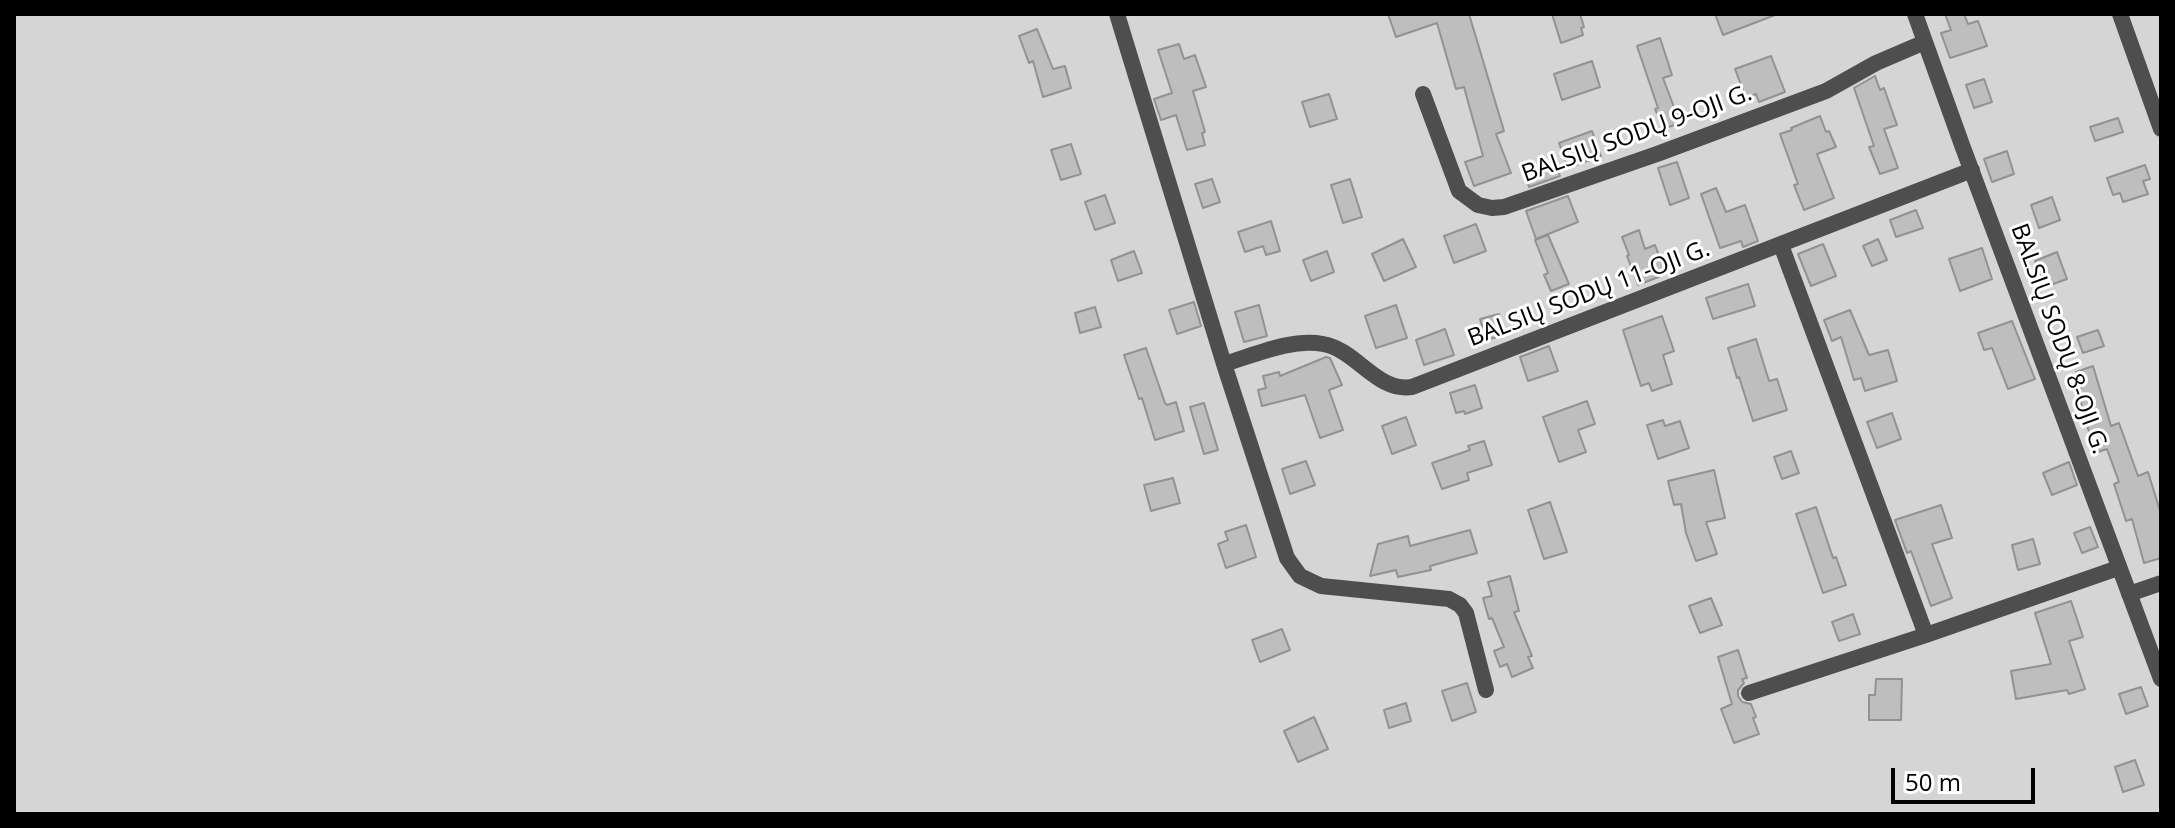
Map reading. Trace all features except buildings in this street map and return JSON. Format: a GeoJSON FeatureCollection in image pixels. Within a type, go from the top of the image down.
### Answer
{"type":"FeatureCollection","features":[{"type":"Feature","properties":{"kind":"street"},"geometry":{"type":"LineString","coordinates":[[1117,14],[1287,558],[1300,576],[1321,586],[1449,599],[1460,605],[1466,613],[1486,690]]}},
{"type":"Feature","properties":{"kind":"street","name":"BALSIŲ SODŲ 8-OJI G."},"geometry":{"type":"LineString","coordinates":[[1915,14],[2161,679]]}},
{"type":"Feature","properties":{"kind":"street"},"geometry":{"type":"LineString","coordinates":[[2120,14],[2161,129]]}},
{"type":"Feature","properties":{"kind":"street","name":"BALSIŲ SODŲ 9-OJI G."},"geometry":{"type":"LineString","coordinates":[[1423,94],[1459,191],[1478,205],[1504,207],[1826,91],[1876,63],[1925,42]]}},
{"type":"Feature","properties":{"kind":"street","name":"BALSIŲ SODŲ 11-OJI G."},"geometry":{"type":"LineString","coordinates":[[1224,364],[1286,346],[1326,344],[1341,350],[1384,382],[1401,388],[1412,387],[1972,170]]}},
{"type":"Feature","properties":{"kind":"street"},"geometry":{"type":"LineString","coordinates":[[1781,245],[1926,635]]}},
{"type":"Feature","properties":{"kind":"street"},"geometry":{"type":"LineString","coordinates":[[1749,693],[2118,568]]}},
{"type":"Feature","properties":{"kind":"street"},"geometry":{"type":"LineString","coordinates":[[2129,594],[2161,583]]}},
{"type":"Feature","properties":{"kind":"shaded area"},"geometry":{"type":"Polygon","coordinates":[[[14,14],[2161,14],[2161,814],[14,814],[14,14]]]}}]}
